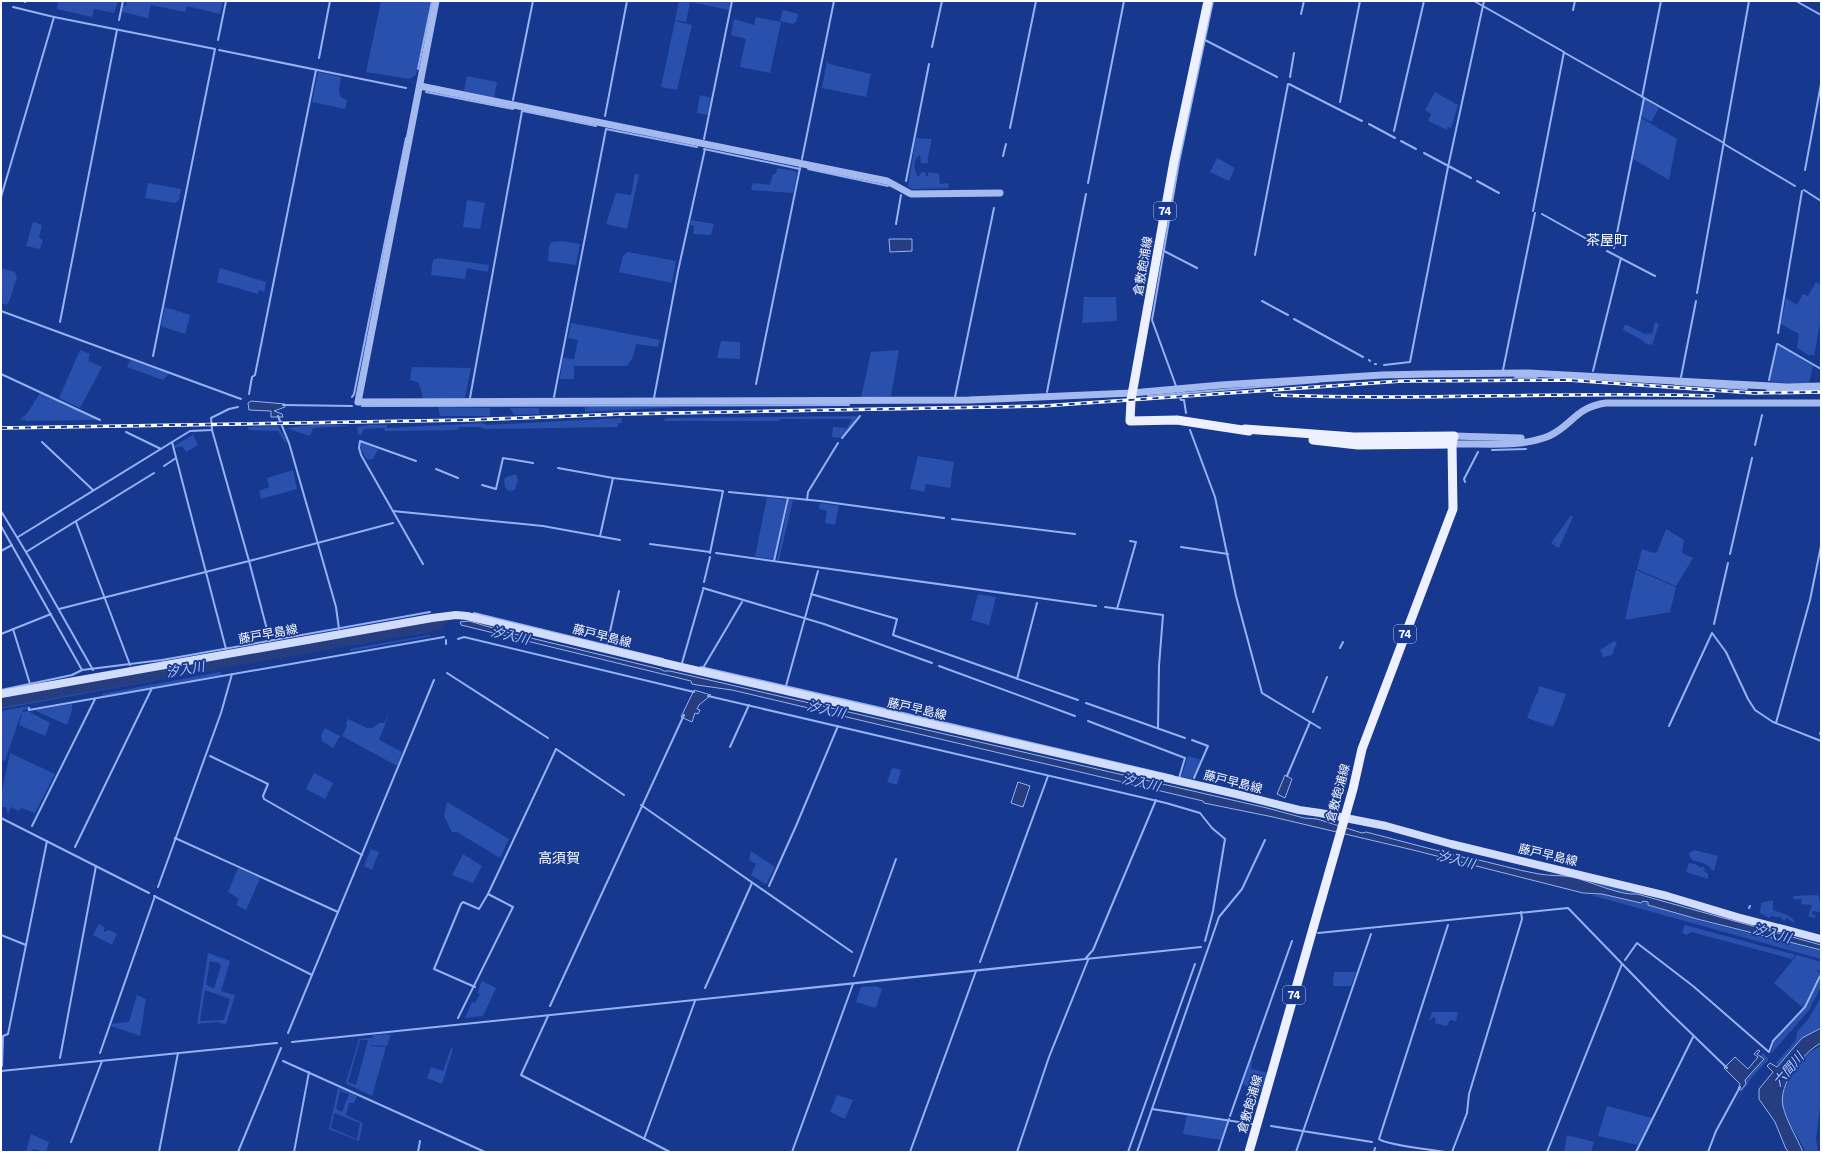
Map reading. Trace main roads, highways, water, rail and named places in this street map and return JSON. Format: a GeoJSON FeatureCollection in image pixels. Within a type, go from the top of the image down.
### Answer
{"type":"FeatureCollection","features":[{"type":"Feature","properties":{"kind":"main road","name":"倉敷飽浦線"},"geometry":{"type":"LineString","coordinates":[[1208,1],[1173,167],[1132,393],[1130,421],[1177,420],[1358,446],[1431,444],[1453,440]]}},
{"type":"Feature","properties":{"kind":"main road","name":"倉敷飽浦線"},"geometry":{"type":"LineString","coordinates":[[1245,429],[1354,437],[1408,436],[1418,439],[1441,438],[1450,441],[1453,440]]}},
{"type":"Feature","properties":{"kind":"main road"},"geometry":{"type":"LineString","coordinates":[[1308,434],[1315,438],[1352,440],[1358,446]]}},
{"type":"Feature","properties":{"kind":"main road"},"geometry":{"type":"LineString","coordinates":[[1396,436],[1403,441],[1431,444]]}},
{"type":"Feature","properties":{"kind":"main road","name":"倉敷飽浦線"},"geometry":{"type":"LineString","coordinates":[[1248,1152],[1339,838],[1362,749],[1453,510],[1453,440]]}},
{"type":"Feature","properties":{"kind":"main road","name":"藤戸早島線"},"geometry":{"type":"LineString","coordinates":[[1,694],[456,614],[1236,794],[1299,810],[1320,813],[1344,820],[1386,826],[1474,850],[1667,896],[1737,917],[1821,939]]}},
{"type":"Feature","properties":{"kind":"water"},"geometry":{"type":"Polygon","coordinates":[[[889,239],[912,239],[912,251],[890,252],[889,239]]]}},
{"type":"Feature","properties":{"kind":"water"},"geometry":{"type":"Polygon","coordinates":[[[251,401],[285,404],[285,407],[274,411],[282,414],[283,417],[271,417],[271,411],[249,410],[248,403],[251,401]]]}},
{"type":"Feature","properties":{"kind":"water"},"geometry":{"type":"Polygon","coordinates":[[[469,621],[510,633],[664,671],[670,671],[1267,808],[1304,818],[1317,819],[1362,833],[1366,832],[1522,871],[1572,877],[1614,891],[1637,894],[1821,945],[1821,950],[1697,919],[1648,905],[1648,902],[1643,901],[1641,903],[1602,894],[1583,893],[1413,850],[1273,817],[1204,803],[1203,801],[732,690],[692,684],[691,681],[461,625],[460,622],[469,621]]]}},
{"type":"Feature","properties":{"kind":"water"},"geometry":{"type":"Polygon","coordinates":[[[694,690],[711,695],[699,705],[697,709],[700,710],[698,714],[695,713],[692,722],[681,717],[694,690]]]}},
{"type":"Feature","properties":{"kind":"water"},"geometry":{"type":"Polygon","coordinates":[[[1285,775],[1292,779],[1285,798],[1277,794],[1285,775]]]}},
{"type":"Feature","properties":{"kind":"water"},"geometry":{"type":"Polygon","coordinates":[[[1018,782],[1030,786],[1023,807],[1011,803],[1018,782]]]}},
{"type":"Feature","properties":{"kind":"water","name":"六間川"},"geometry":{"type":"Polygon","coordinates":[[[1821,1028],[1821,1043],[1814,1047],[1800,1061],[1793,1070],[1784,1089],[1782,1098],[1784,1111],[1803,1152],[1789,1152],[1786,1149],[1775,1122],[1759,1099],[1759,1089],[1773,1072],[1767,1066],[1770,1063],[1777,1067],[1802,1038],[1821,1028]]]}},
{"type":"Feature","properties":{"kind":"water"},"geometry":{"type":"Polygon","coordinates":[[[1758,1050],[1760,1051],[1757,1054],[1764,1059],[1745,1080],[1746,1084],[1741,1090],[1738,1089],[1740,1084],[1724,1068],[1735,1057],[1748,1069],[1758,1057],[1754,1054],[1758,1050]]]}},
{"type":"Feature","properties":{"kind":"waterway"},"geometry":{"type":"LineString","coordinates":[[119,20],[123,1]]}},
{"type":"Feature","properties":{"kind":"waterway"},"geometry":{"type":"LineString","coordinates":[[218,40],[226,1]]}},
{"type":"Feature","properties":{"kind":"waterway"},"geometry":{"type":"LineString","coordinates":[[319,58],[330,1]]}},
{"type":"Feature","properties":{"kind":"waterway"},"geometry":{"type":"LineString","coordinates":[[418,69],[432,1]]}},
{"type":"Feature","properties":{"kind":"waterway"},"geometry":{"type":"LineString","coordinates":[[513,100],[533,1]]}},
{"type":"Feature","properties":{"kind":"waterway"},"geometry":{"type":"LineString","coordinates":[[605,116],[627,1]]}},
{"type":"Feature","properties":{"kind":"waterway"},"geometry":{"type":"LineString","coordinates":[[704,139],[732,1]]}},
{"type":"Feature","properties":{"kind":"waterway"},"geometry":{"type":"LineString","coordinates":[[802,159],[834,1]]}},
{"type":"Feature","properties":{"kind":"waterway"},"geometry":{"type":"LineString","coordinates":[[932,47],[942,1]]}},
{"type":"Feature","properties":{"kind":"waterway"},"geometry":{"type":"LineString","coordinates":[[1010,128],[1036,1]]}},
{"type":"Feature","properties":{"kind":"waterway"},"geometry":{"type":"LineString","coordinates":[[1088,183],[1124,1]]}},
{"type":"Feature","properties":{"kind":"waterway"},"geometry":{"type":"LineString","coordinates":[[1176,386],[1152,320],[1179,162],[1213,1]]}},
{"type":"Feature","properties":{"kind":"waterway"},"geometry":{"type":"LineString","coordinates":[[1301,14],[1304,1]]}},
{"type":"Feature","properties":{"kind":"waterway"},"geometry":{"type":"LineString","coordinates":[[1340,102],[1360,1]]}},
{"type":"Feature","properties":{"kind":"waterway"},"geometry":{"type":"LineString","coordinates":[[1394,131],[1424,1]]}},
{"type":"Feature","properties":{"kind":"waterway"},"geometry":{"type":"LineString","coordinates":[[1474,1],[1564,52],[1533,211]]}},
{"type":"Feature","properties":{"kind":"waterway"},"geometry":{"type":"LineString","coordinates":[[1384,365],[1410,362],[1448,167],[1484,1]]}},
{"type":"Feature","properties":{"kind":"waterway"},"geometry":{"type":"LineString","coordinates":[[1573,10],[1575,1]]}},
{"type":"Feature","properties":{"kind":"waterway"},"geometry":{"type":"LineString","coordinates":[[1642,97],[1661,1]]}},
{"type":"Feature","properties":{"kind":"waterway"},"geometry":{"type":"LineString","coordinates":[[1697,293],[1749,1]]}},
{"type":"Feature","properties":{"kind":"waterway"},"geometry":{"type":"LineString","coordinates":[[1796,1],[1821,15]]}},
{"type":"Feature","properties":{"kind":"waterway"},"geometry":{"type":"LineString","coordinates":[[1,197],[54,17],[13,7]]}},
{"type":"Feature","properties":{"kind":"waterway"},"geometry":{"type":"LineString","coordinates":[[54,17],[215,49],[153,356]]}},
{"type":"Feature","properties":{"kind":"waterway"},"geometry":{"type":"LineString","coordinates":[[60,322],[117,30]]}},
{"type":"Feature","properties":{"kind":"waterway"},"geometry":{"type":"LineString","coordinates":[[1205,40],[1277,77]]}},
{"type":"Feature","properties":{"kind":"waterway"},"geometry":{"type":"LineString","coordinates":[[219,50],[406,88]]}},
{"type":"Feature","properties":{"kind":"waterway"},"geometry":{"type":"LineString","coordinates":[[1290,77],[1294,53]]}},
{"type":"Feature","properties":{"kind":"waterway"},"geometry":{"type":"LineString","coordinates":[[1565,53],[1724,143]]}},
{"type":"Feature","properties":{"kind":"waterway"},"geometry":{"type":"LineString","coordinates":[[906,181],[929,64]]}},
{"type":"Feature","properties":{"kind":"waterway"},"geometry":{"type":"LineString","coordinates":[[249,394],[252,377],[255,375],[316,70]]}},
{"type":"Feature","properties":{"kind":"waterway"},"geometry":{"type":"LineString","coordinates":[[1255,255],[1288,84]]}},
{"type":"Feature","properties":{"kind":"waterway"},"geometry":{"type":"LineString","coordinates":[[1289,84],[1338,109]]}},
{"type":"Feature","properties":{"kind":"waterway"},"geometry":{"type":"LineString","coordinates":[[1805,170],[1821,84]]}},
{"type":"Feature","properties":{"kind":"waterway"},"geometry":{"type":"LineString","coordinates":[[426,92],[513,109]]}},
{"type":"Feature","properties":{"kind":"waterway"},"geometry":{"type":"LineString","coordinates":[[1614,248],[1644,98]]}},
{"type":"Feature","properties":{"kind":"waterway"},"geometry":{"type":"LineString","coordinates":[[1338,109],[1362,121]]}},
{"type":"Feature","properties":{"kind":"waterway"},"geometry":{"type":"LineString","coordinates":[[470,398],[522,111]]}},
{"type":"Feature","properties":{"kind":"waterway"},"geometry":{"type":"LineString","coordinates":[[523,111],[596,126]]}},
{"type":"Feature","properties":{"kind":"waterway"},"geometry":{"type":"LineString","coordinates":[[1369,124],[1395,138]]}},
{"type":"Feature","properties":{"kind":"waterway"},"geometry":{"type":"LineString","coordinates":[[554,397],[606,129],[697,147]]}},
{"type":"Feature","properties":{"kind":"waterway"},"geometry":{"type":"LineString","coordinates":[[352,397],[354,394],[406,138]]}},
{"type":"Feature","properties":{"kind":"waterway"},"geometry":{"type":"LineString","coordinates":[[1401,141],[1416,149]]}},
{"type":"Feature","properties":{"kind":"waterway"},"geometry":{"type":"LineString","coordinates":[[1003,156],[1006,144]]}},
{"type":"Feature","properties":{"kind":"waterway"},"geometry":{"type":"LineString","coordinates":[[1724,144],[1795,186]]}},
{"type":"Feature","properties":{"kind":"waterway"},"geometry":{"type":"LineString","coordinates":[[704,149],[800,169]]}},
{"type":"Feature","properties":{"kind":"waterway"},"geometry":{"type":"LineString","coordinates":[[654,398],[678,271],[705,149]]}},
{"type":"Feature","properties":{"kind":"waterway"},"geometry":{"type":"LineString","coordinates":[[1424,153],[1471,178]]}},
{"type":"Feature","properties":{"kind":"waterway"},"geometry":{"type":"LineString","coordinates":[[756,384],[800,168]]}},
{"type":"Feature","properties":{"kind":"waterway"},"geometry":{"type":"LineString","coordinates":[[808,169],[888,186]]}},
{"type":"Feature","properties":{"kind":"waterway"},"geometry":{"type":"LineString","coordinates":[[1477,181],[1499,193]]}},
{"type":"Feature","properties":{"kind":"waterway"},"geometry":{"type":"LineString","coordinates":[[1804,190],[1821,201]]}},
{"type":"Feature","properties":{"kind":"waterway"},"geometry":{"type":"LineString","coordinates":[[1778,333],[1802,191]]}},
{"type":"Feature","properties":{"kind":"waterway"},"geometry":{"type":"LineString","coordinates":[[1047,392],[1086,194]]}},
{"type":"Feature","properties":{"kind":"waterway"},"geometry":{"type":"LineString","coordinates":[[896,224],[901,195]]}},
{"type":"Feature","properties":{"kind":"waterway"},"geometry":{"type":"LineString","coordinates":[[955,397],[994,208]]}},
{"type":"Feature","properties":{"kind":"waterway"},"geometry":{"type":"LineString","coordinates":[[1503,370],[1535,213]]}},
{"type":"Feature","properties":{"kind":"waterway"},"geometry":{"type":"LineString","coordinates":[[1542,214],[1601,247]]}},
{"type":"Feature","properties":{"kind":"waterway"},"geometry":{"type":"LineString","coordinates":[[1164,251],[1197,268]]}},
{"type":"Feature","properties":{"kind":"waterway"},"geometry":{"type":"LineString","coordinates":[[1607,251],[1655,276]]}},
{"type":"Feature","properties":{"kind":"waterway"},"geometry":{"type":"LineString","coordinates":[[1593,371],[1621,258]]}},
{"type":"Feature","properties":{"kind":"waterway"},"geometry":{"type":"LineString","coordinates":[[1262,301],[1288,315]]}},
{"type":"Feature","properties":{"kind":"waterway"},"geometry":{"type":"LineString","coordinates":[[1681,377],[1696,301]]}},
{"type":"Feature","properties":{"kind":"waterway"},"geometry":{"type":"LineString","coordinates":[[1,311],[241,399]]}},
{"type":"Feature","properties":{"kind":"waterway"},"geometry":{"type":"LineString","coordinates":[[1294,319],[1363,357]]}},
{"type":"Feature","properties":{"kind":"waterway"},"geometry":{"type":"LineString","coordinates":[[1769,380],[1777,344]]}},
{"type":"Feature","properties":{"kind":"waterway"},"geometry":{"type":"LineString","coordinates":[[1778,344],[1821,369]]}},
{"type":"Feature","properties":{"kind":"waterway"},"geometry":{"type":"LineString","coordinates":[[1,374],[100,420]]}},
{"type":"Feature","properties":{"kind":"waterway"},"geometry":{"type":"LineString","coordinates":[[1515,377],[1537,377]]}},
{"type":"Feature","properties":{"kind":"waterway"},"geometry":{"type":"LineString","coordinates":[[1148,396],[1318,382]]}},
{"type":"Feature","properties":{"kind":"waterway"},"geometry":{"type":"LineString","coordinates":[[1675,384],[1747,389]]}},
{"type":"Feature","properties":{"kind":"waterway"},"geometry":{"type":"LineString","coordinates":[[1767,390],[1821,390]]}},
{"type":"Feature","properties":{"kind":"waterway"},"geometry":{"type":"LineString","coordinates":[[1178,392],[1181,400],[1184,400],[1186,413]]}},
{"type":"Feature","properties":{"kind":"waterway"},"geometry":{"type":"LineString","coordinates":[[283,405],[352,406]]}},
{"type":"Feature","properties":{"kind":"waterway"},"geometry":{"type":"LineString","coordinates":[[362,406],[849,405]]}},
{"type":"Feature","properties":{"kind":"waterway"},"geometry":{"type":"LineString","coordinates":[[18,537],[190,431],[212,430],[211,418],[229,409],[238,407]]}},
{"type":"Feature","properties":{"kind":"waterway"},"geometry":{"type":"LineString","coordinates":[[1755,445],[1762,415]]}},
{"type":"Feature","properties":{"kind":"waterway"},"geometry":{"type":"LineString","coordinates":[[278,416],[289,443],[316,537],[336,607],[339,629]]}},
{"type":"Feature","properties":{"kind":"waterway"},"geometry":{"type":"LineString","coordinates":[[842,438],[860,416]]}},
{"type":"Feature","properties":{"kind":"waterway"},"geometry":{"type":"LineString","coordinates":[[59,609],[249,561],[212,430]]}},
{"type":"Feature","properties":{"kind":"waterway"},"geometry":{"type":"LineString","coordinates":[[1190,430],[1215,497],[1236,596],[1262,693],[1320,728]]}},
{"type":"Feature","properties":{"kind":"waterway"},"geometry":{"type":"LineString","coordinates":[[126,432],[161,449]]}},
{"type":"Feature","properties":{"kind":"waterway"},"geometry":{"type":"LineString","coordinates":[[416,461],[360,441],[359,448],[361,455],[423,564]]}},
{"type":"Feature","properties":{"kind":"waterway"},"geometry":{"type":"LineString","coordinates":[[42,442],[93,490]]}},
{"type":"Feature","properties":{"kind":"waterway"},"geometry":{"type":"LineString","coordinates":[[172,442],[226,649]]}},
{"type":"Feature","properties":{"kind":"waterway"},"geometry":{"type":"LineString","coordinates":[[807,500],[808,492],[838,443]]}},
{"type":"Feature","properties":{"kind":"waterway"},"geometry":{"type":"LineString","coordinates":[[1492,450],[1526,449]]}},
{"type":"Feature","properties":{"kind":"waterway"},"geometry":{"type":"LineString","coordinates":[[1465,482],[1464,479],[1478,452]]}},
{"type":"Feature","properties":{"kind":"waterway"},"geometry":{"type":"LineString","coordinates":[[164,466],[176,458]]}},
{"type":"Feature","properties":{"kind":"waterway"},"geometry":{"type":"LineString","coordinates":[[482,485],[496,489],[503,458],[533,463]]}},
{"type":"Feature","properties":{"kind":"waterway"},"geometry":{"type":"LineString","coordinates":[[1730,554],[1752,458]]}},
{"type":"Feature","properties":{"kind":"waterway"},"geometry":{"type":"LineString","coordinates":[[558,468],[613,478]]}},
{"type":"Feature","properties":{"kind":"waterway"},"geometry":{"type":"LineString","coordinates":[[436,469],[458,478]]}},
{"type":"Feature","properties":{"kind":"waterway"},"geometry":{"type":"LineString","coordinates":[[26,552],[154,473]]}},
{"type":"Feature","properties":{"kind":"waterway"},"geometry":{"type":"LineString","coordinates":[[600,536],[613,478],[723,491],[710,553]]}},
{"type":"Feature","properties":{"kind":"waterway"},"geometry":{"type":"LineString","coordinates":[[729,492],[820,501],[944,518]]}},
{"type":"Feature","properties":{"kind":"waterway"},"geometry":{"type":"LineString","coordinates":[[774,561],[788,498]]}},
{"type":"Feature","properties":{"kind":"waterway"},"geometry":{"type":"LineString","coordinates":[[1,511],[93,670]]}},
{"type":"Feature","properties":{"kind":"waterway"},"geometry":{"type":"LineString","coordinates":[[393,511],[543,526],[620,540]]}},
{"type":"Feature","properties":{"kind":"waterway"},"geometry":{"type":"LineString","coordinates":[[952,519],[1075,534]]}},
{"type":"Feature","properties":{"kind":"waterway"},"geometry":{"type":"LineString","coordinates":[[76,522],[130,665]]}},
{"type":"Feature","properties":{"kind":"waterway"},"geometry":{"type":"LineString","coordinates":[[270,641],[249,561],[393,523]]}},
{"type":"Feature","properties":{"kind":"waterway"},"geometry":{"type":"LineString","coordinates":[[1,526],[82,670]]}},
{"type":"Feature","properties":{"kind":"waterway"},"geometry":{"type":"LineString","coordinates":[[1117,609],[1136,542],[1130,541]]}},
{"type":"Feature","properties":{"kind":"waterway"},"geometry":{"type":"LineString","coordinates":[[650,544],[710,552]]}},
{"type":"Feature","properties":{"kind":"waterway"},"geometry":{"type":"LineString","coordinates":[[1,551],[12,545]]}},
{"type":"Feature","properties":{"kind":"waterway"},"geometry":{"type":"LineString","coordinates":[[1776,723],[1810,600],[1821,546]]}},
{"type":"Feature","properties":{"kind":"waterway"},"geometry":{"type":"LineString","coordinates":[[1181,547],[1228,554]]}},
{"type":"Feature","properties":{"kind":"waterway"},"geometry":{"type":"LineString","coordinates":[[716,553],[1096,606]]}},
{"type":"Feature","properties":{"kind":"waterway"},"geometry":{"type":"LineString","coordinates":[[704,582],[710,557]]}},
{"type":"Feature","properties":{"kind":"waterway"},"geometry":{"type":"LineString","coordinates":[[1714,624],[1728,563]]}},
{"type":"Feature","properties":{"kind":"waterway"},"geometry":{"type":"LineString","coordinates":[[786,686],[818,571]]}},
{"type":"Feature","properties":{"kind":"waterway"},"geometry":{"type":"LineString","coordinates":[[703,588],[824,624],[932,663]]}},
{"type":"Feature","properties":{"kind":"waterway"},"geometry":{"type":"LineString","coordinates":[[682,663],[703,590]]}},
{"type":"Feature","properties":{"kind":"waterway"},"geometry":{"type":"LineString","coordinates":[[607,645],[619,591]]}},
{"type":"Feature","properties":{"kind":"waterway"},"geometry":{"type":"LineString","coordinates":[[811,594],[897,619],[893,635],[1078,700]]}},
{"type":"Feature","properties":{"kind":"waterway"},"geometry":{"type":"LineString","coordinates":[[703,668],[742,602]]}},
{"type":"Feature","properties":{"kind":"waterway"},"geometry":{"type":"LineString","coordinates":[[1017,679],[1037,603]]}},
{"type":"Feature","properties":{"kind":"waterway"},"geometry":{"type":"LineString","coordinates":[[1105,607],[1163,615],[1159,666],[1158,728]]}},
{"type":"Feature","properties":{"kind":"waterway"},"geometry":{"type":"LineString","coordinates":[[1,690],[72,675],[82,670],[162,660],[430,612]]}},
{"type":"Feature","properties":{"kind":"waterway"},"geometry":{"type":"LineString","coordinates":[[474,613],[663,659]]}},
{"type":"Feature","properties":{"kind":"waterway"},"geometry":{"type":"LineString","coordinates":[[1,634],[51,614]]}},
{"type":"Feature","properties":{"kind":"waterway","name":"汐入川"},"geometry":{"type":"LineString","coordinates":[[1,702],[440,624]]}},
{"type":"Feature","properties":{"kind":"waterway"},"geometry":{"type":"LineString","coordinates":[[13,629],[30,684]]}},
{"type":"Feature","properties":{"kind":"waterway"},"geometry":{"type":"LineString","coordinates":[[1669,726],[1712,633],[1726,652],[1748,699],[1755,710],[1773,722],[1821,741]]}},
{"type":"Feature","properties":{"kind":"waterway"},"geometry":{"type":"LineString","coordinates":[[29,708],[29,710],[444,637]]}},
{"type":"Feature","properties":{"kind":"waterway"},"geometry":{"type":"LineString","coordinates":[[458,639],[464,637],[694,692]]}},
{"type":"Feature","properties":{"kind":"waterway"},"geometry":{"type":"LineString","coordinates":[[1340,648],[1343,642]]}},
{"type":"Feature","properties":{"kind":"waterway"},"geometry":{"type":"LineString","coordinates":[[939,666],[1075,716]]}},
{"type":"Feature","properties":{"kind":"waterway"},"geometry":{"type":"LineString","coordinates":[[701,667],[1173,776]]}},
{"type":"Feature","properties":{"kind":"waterway"},"geometry":{"type":"LineString","coordinates":[[447,673],[548,738]]}},
{"type":"Feature","properties":{"kind":"waterway"},"geometry":{"type":"LineString","coordinates":[[158,887],[221,713],[232,674]]}},
{"type":"Feature","properties":{"kind":"waterway"},"geometry":{"type":"LineString","coordinates":[[1313,712],[1327,677]]}},
{"type":"Feature","properties":{"kind":"waterway"},"geometry":{"type":"LineString","coordinates":[[288,1033],[434,680]]}},
{"type":"Feature","properties":{"kind":"waterway"},"geometry":{"type":"LineString","coordinates":[[75,847],[152,688]]}},
{"type":"Feature","properties":{"kind":"waterway"},"geometry":{"type":"LineString","coordinates":[[708,696],[1166,803],[1200,813],[1212,828],[1225,839],[1213,911],[1205,941]]}},
{"type":"Feature","properties":{"kind":"waterway"},"geometry":{"type":"LineString","coordinates":[[32,826],[95,699]]}},
{"type":"Feature","properties":{"kind":"waterway"},"geometry":{"type":"LineString","coordinates":[[1086,703],[1185,738]]}},
{"type":"Feature","properties":{"kind":"waterway"},"geometry":{"type":"LineString","coordinates":[[730,747],[749,705]]}},
{"type":"Feature","properties":{"kind":"waterway"},"geometry":{"type":"LineString","coordinates":[[550,1006],[684,715]]}},
{"type":"Feature","properties":{"kind":"waterway"},"geometry":{"type":"LineString","coordinates":[[1088,721],[1185,758],[1179,778]]}},
{"type":"Feature","properties":{"kind":"waterway"},"geometry":{"type":"LineString","coordinates":[[1287,776],[1310,722]]}},
{"type":"Feature","properties":{"kind":"waterway"},"geometry":{"type":"LineString","coordinates":[[769,886],[838,726]]}},
{"type":"Feature","properties":{"kind":"waterway"},"geometry":{"type":"LineString","coordinates":[[1192,740],[1208,746],[1194,778]]}},
{"type":"Feature","properties":{"kind":"waterway"},"geometry":{"type":"LineString","coordinates":[[556,749],[624,795]]}},
{"type":"Feature","properties":{"kind":"waterway"},"geometry":{"type":"LineString","coordinates":[[458,1018],[513,907],[488,894],[556,749]]}},
{"type":"Feature","properties":{"kind":"waterway"},"geometry":{"type":"LineString","coordinates":[[210,756],[268,784],[263,796],[264,799],[362,855]]}},
{"type":"Feature","properties":{"kind":"waterway"},"geometry":{"type":"LineString","coordinates":[[980,962],[1048,776]]}},
{"type":"Feature","properties":{"kind":"waterway"},"geometry":{"type":"LineString","coordinates":[[1085,959],[1093,950],[1156,800]]}},
{"type":"Feature","properties":{"kind":"waterway"},"geometry":{"type":"LineString","coordinates":[[641,805],[852,952]]}},
{"type":"Feature","properties":{"kind":"waterway"},"geometry":{"type":"LineString","coordinates":[[1,818],[149,893]]}},
{"type":"Feature","properties":{"kind":"waterway"},"geometry":{"type":"LineString","coordinates":[[175,838],[338,912]]}},
{"type":"Feature","properties":{"kind":"waterway"},"geometry":{"type":"LineString","coordinates":[[1137,1152],[1219,917],[1242,889],[1265,840]]}},
{"type":"Feature","properties":{"kind":"waterway"},"geometry":{"type":"LineString","coordinates":[[2,1066],[3,1036],[8,1034],[47,841]]}},
{"type":"Feature","properties":{"kind":"waterway"},"geometry":{"type":"LineString","coordinates":[[854,976],[896,859]]}},
{"type":"Feature","properties":{"kind":"waterway"},"geometry":{"type":"LineString","coordinates":[[60,1058],[96,866]]}},
{"type":"Feature","properties":{"kind":"waterway"},"geometry":{"type":"LineString","coordinates":[[705,988],[752,883]]}},
{"type":"Feature","properties":{"kind":"waterway"},"geometry":{"type":"LineString","coordinates":[[475,987],[434,969],[461,904],[463,902],[479,909],[488,894]]}},
{"type":"Feature","properties":{"kind":"waterway"},"geometry":{"type":"LineString","coordinates":[[154,896],[312,975]]}},
{"type":"Feature","properties":{"kind":"waterway"},"geometry":{"type":"LineString","coordinates":[[100,1053],[155,896]]}},
{"type":"Feature","properties":{"kind":"waterway"},"geometry":{"type":"LineString","coordinates":[[1318,933],[1568,908],[1666,1009],[1727,1068]]}},
{"type":"Feature","properties":{"kind":"waterway"},"geometry":{"type":"LineString","coordinates":[[1452,1152],[1467,1113],[1469,1094],[1522,919],[1521,912]]}},
{"type":"Feature","properties":{"kind":"waterway"},"geometry":{"type":"LineString","coordinates":[[1445,1152],[1400,1145],[1379,1139],[1448,925]]}},
{"type":"Feature","properties":{"kind":"waterway"},"geometry":{"type":"LineString","coordinates":[[1296,1152],[1371,934]]}},
{"type":"Feature","properties":{"kind":"waterway"},"geometry":{"type":"LineString","coordinates":[[1,935],[26,945]]}},
{"type":"Feature","properties":{"kind":"waterway"},"geometry":{"type":"LineString","coordinates":[[1230,1116],[1292,941]]}},
{"type":"Feature","properties":{"kind":"waterway"},"geometry":{"type":"LineString","coordinates":[[1625,960],[1637,943],[1693,986],[1769,1052],[1773,1041],[1805,1007],[1820,976]]}},
{"type":"Feature","properties":{"kind":"waterway"},"geometry":{"type":"LineString","coordinates":[[292,1042],[1201,947]]}},
{"type":"Feature","properties":{"kind":"waterway"},"geometry":{"type":"LineString","coordinates":[[1017,1152],[1049,1057],[1088,960]]}},
{"type":"Feature","properties":{"kind":"waterway"},"geometry":{"type":"LineString","coordinates":[[1128,1152],[1195,964]]}},
{"type":"Feature","properties":{"kind":"waterway"},"geometry":{"type":"LineString","coordinates":[[1547,1152],[1622,964]]}},
{"type":"Feature","properties":{"kind":"waterway"},"geometry":{"type":"LineString","coordinates":[[910,1152],[976,971]]}},
{"type":"Feature","properties":{"kind":"waterway"},"geometry":{"type":"LineString","coordinates":[[792,1152],[853,984]]}},
{"type":"Feature","properties":{"kind":"waterway"},"geometry":{"type":"LineString","coordinates":[[644,1139],[695,1001]]}},
{"type":"Feature","properties":{"kind":"waterway"},"geometry":{"type":"LineString","coordinates":[[548,1016],[521,1075],[670,1152]]}},
{"type":"Feature","properties":{"kind":"waterway"},"geometry":{"type":"LineString","coordinates":[[1636,1152],[1693,1037]]}},
{"type":"Feature","properties":{"kind":"waterway"},"geometry":{"type":"LineString","coordinates":[[1,1071],[277,1043]]}},
{"type":"Feature","properties":{"kind":"waterway"},"geometry":{"type":"LineString","coordinates":[[238,1152],[281,1048]]}},
{"type":"Feature","properties":{"kind":"waterway"},"geometry":{"type":"LineString","coordinates":[[159,1152],[178,1053]]}},
{"type":"Feature","properties":{"kind":"waterway"},"geometry":{"type":"LineString","coordinates":[[71,1142],[102,1061]]}},
{"type":"Feature","properties":{"kind":"waterway"},"geometry":{"type":"LineString","coordinates":[[283,1061],[485,1152]]}},
{"type":"Feature","properties":{"kind":"waterway"},"geometry":{"type":"LineString","coordinates":[[294,1152],[309,1072]]}},
{"type":"Feature","properties":{"kind":"waterway"},"geometry":{"type":"LineString","coordinates":[[1708,1152],[1716,1131],[1740,1087]]}},
{"type":"Feature","properties":{"kind":"waterway"},"geometry":{"type":"LineString","coordinates":[[1152,1109],[1252,1124]]}},
{"type":"Feature","properties":{"kind":"waterway"},"geometry":{"type":"LineString","coordinates":[[1218,1152],[1229,1119]]}},
{"type":"Feature","properties":{"kind":"waterway"},"geometry":{"type":"LineString","coordinates":[[1271,1126],[1372,1142]]}},
{"type":"Feature","properties":{"kind":"waterway"},"geometry":{"type":"LineString","coordinates":[[418,1152],[420,1141]]}},
{"type":"Feature","properties":{"kind":"waterway"},"geometry":{"type":"LineString","coordinates":[[1374,1152],[1375,1148]]}},
{"type":"Feature","properties":{"kind":"railway"},"geometry":{"type":"LineString","coordinates":[[1,428],[468,420],[623,414],[1043,406],[1402,381],[1568,380],[1754,393],[1821,392]]}},
{"type":"Feature","properties":{"kind":"railway"},"geometry":{"type":"LineString","coordinates":[[1275,395],[1330,397],[1604,395],[1713,396]]}},
{"type":"Feature","properties":{"kind":"district","name":"茶屋町"},"geometry":{"type":"Point","coordinates":[1607,240]}},
{"type":"Feature","properties":{"kind":"district","name":"高須賀"},"geometry":{"type":"Point","coordinates":[559,858]}}]}
